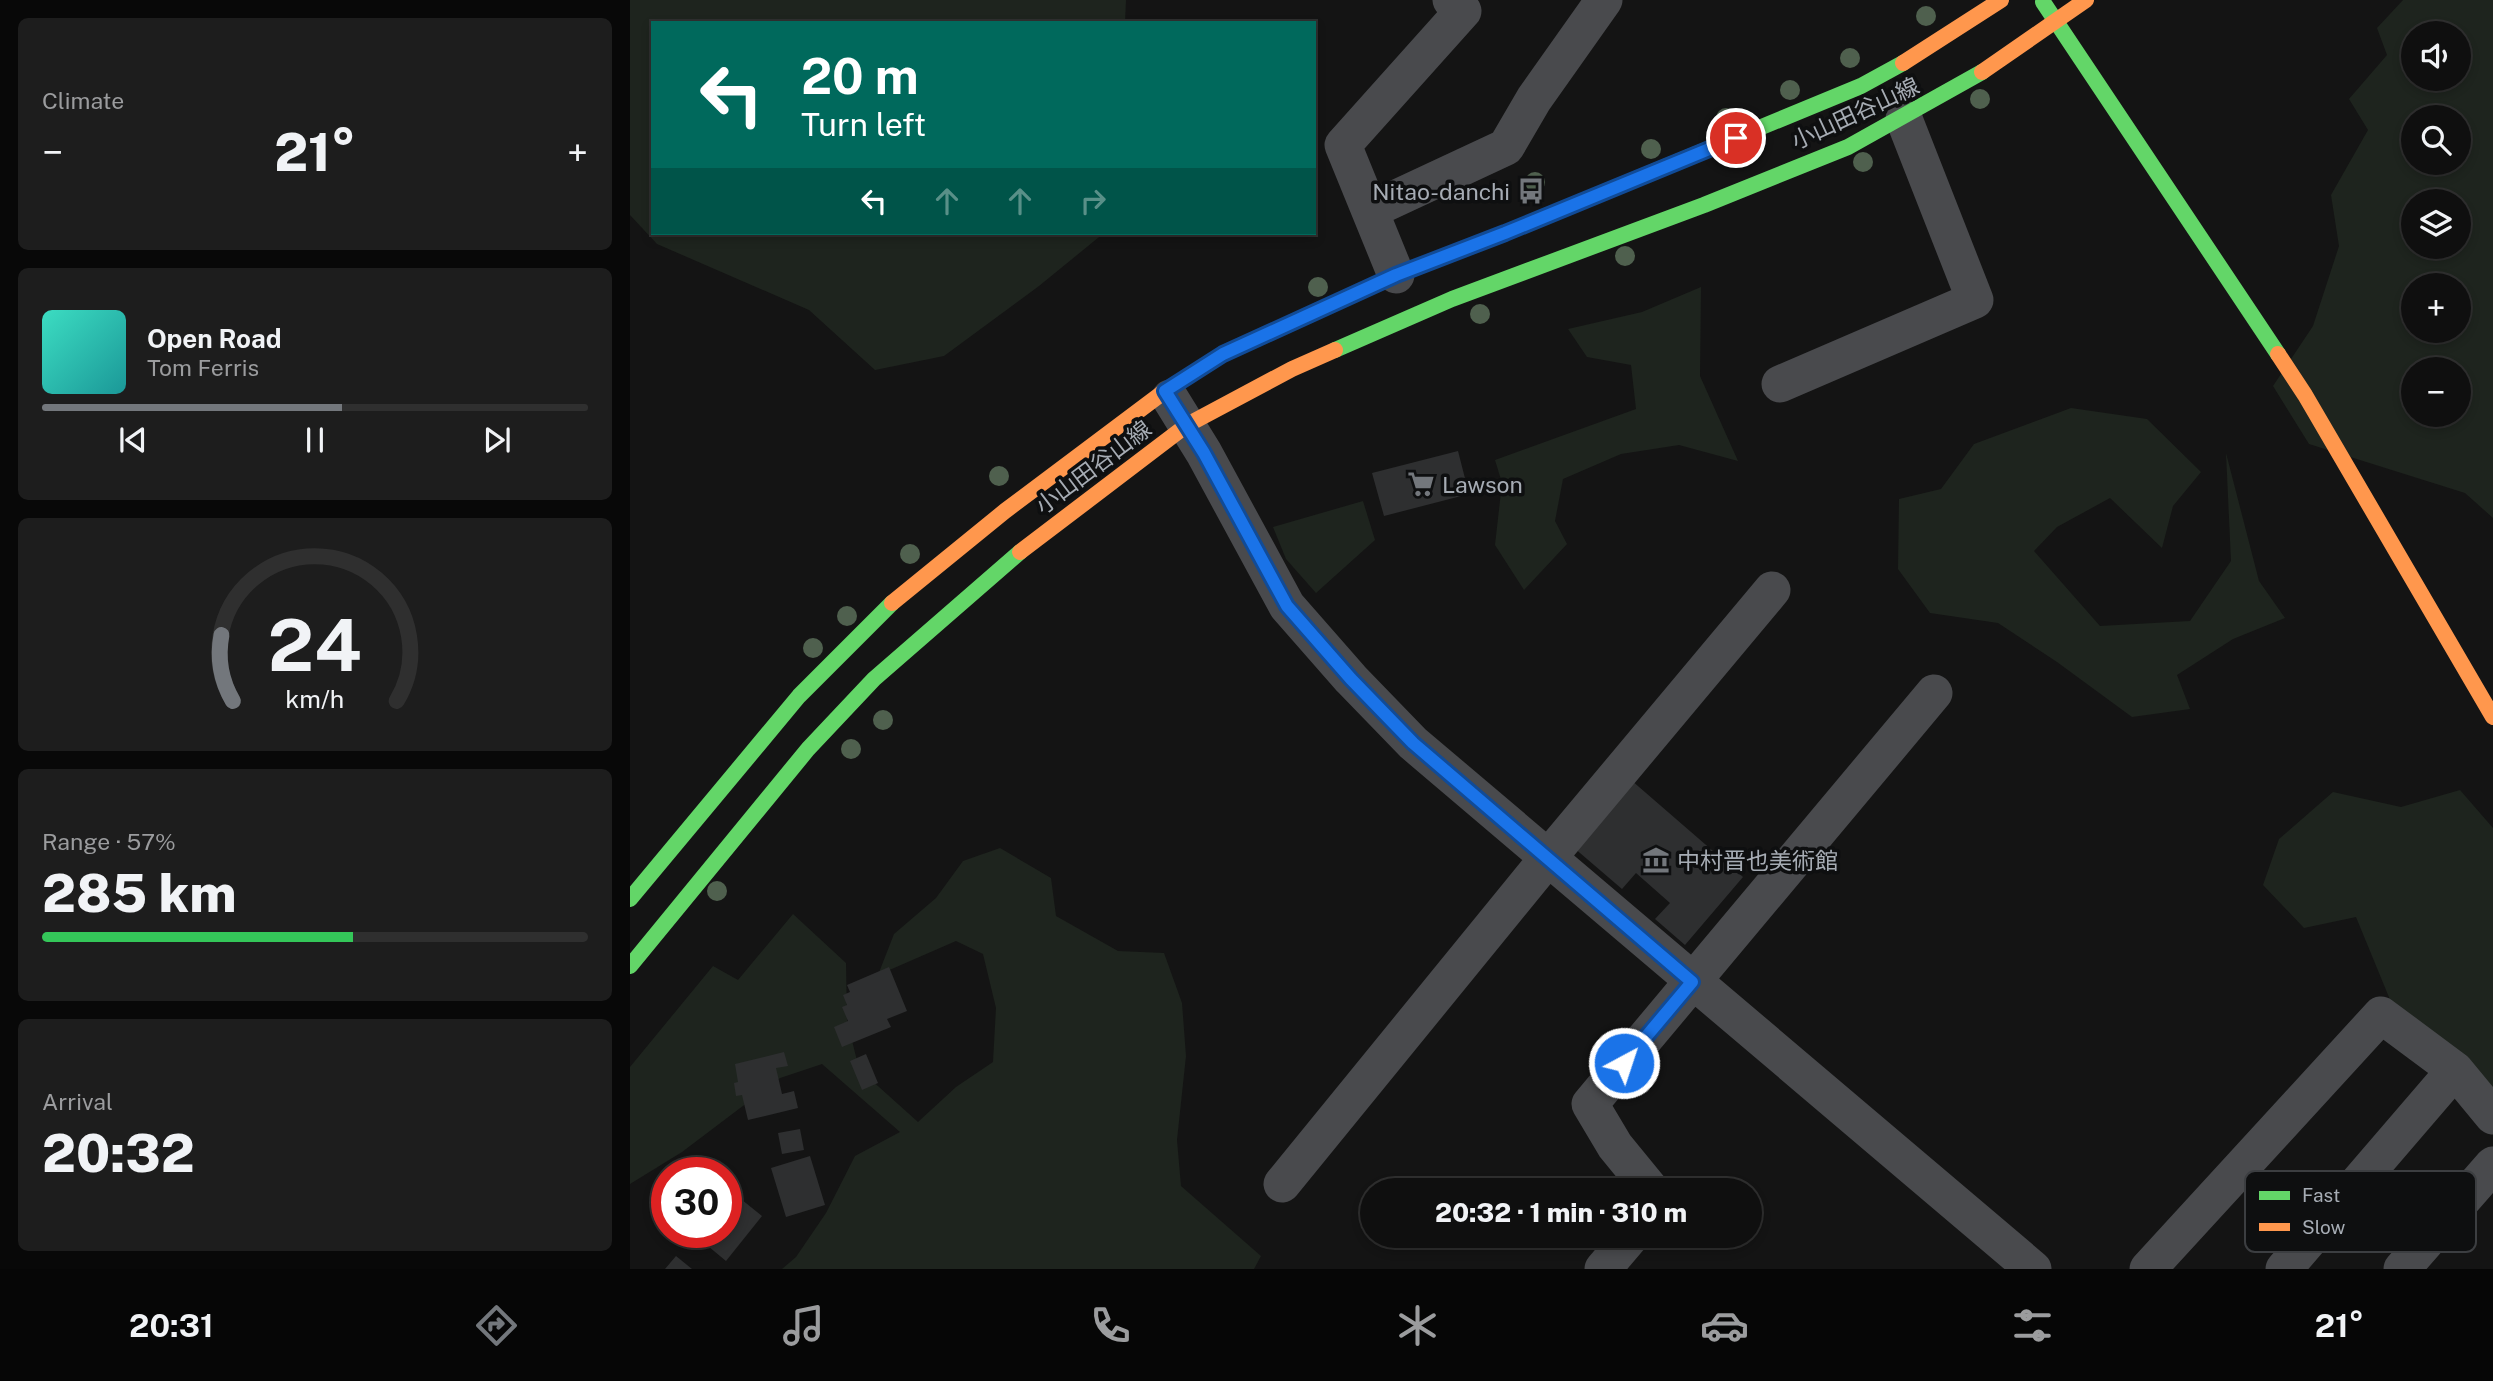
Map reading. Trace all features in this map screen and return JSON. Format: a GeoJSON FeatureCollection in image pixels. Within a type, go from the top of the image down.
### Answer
{"type":"FeatureCollection","features":[{"type":"Feature","properties":{"kind":"main road"},"geometry":{"type":"LineString","coordinates":[[2042,0],[2305,395],[2493,717]]}},
{"type":"Feature","properties":{"kind":"main road","name":"小山田谷山線"},"geometry":{"type":"LineString","coordinates":[[630,966],[808,749],[874,679],[1000,567],[1187,425],[1292,369],[1452,299],[1704,205],[1848,147],[1904,118],[2010,55],[2086,0]]}},
{"type":"Feature","properties":{"kind":"main road","name":"小山田谷山線"},"geometry":{"type":"LineString","coordinates":[[632,895],[799,696],[866,626],[985,527],[1165,391],[1223,354],[1396,275],[1518,228],[1861,86],[1911,59],[1985,4]]}},
{"type":"Feature","properties":{"kind":"street"},"geometry":{"type":"LineString","coordinates":[[1396,275],[1343,145],[1463,11],[1451,0]]}},
{"type":"Feature","properties":{"kind":"street"},"geometry":{"type":"LineString","coordinates":[[1371,210],[1506,147],[1534,99],[1604,0]]}},
{"type":"Feature","properties":{"kind":"street"},"geometry":{"type":"LineString","coordinates":[[1780,384],[1976,300],[1904,118]]}},
{"type":"Feature","properties":{"kind":"street"},"geometry":{"type":"LineString","coordinates":[[1165,391],[1187,425],[1287,606],[1351,679],[1413,743],[2033,1269]]}},
{"type":"Feature","properties":{"kind":"street"},"geometry":{"type":"LineString","coordinates":[[1282,1184],[1547,859],[1772,590]]}},
{"type":"Feature","properties":{"kind":"street"},"geometry":{"type":"LineString","coordinates":[[1641,1178],[1615,1146],[1590,1104],[1934,693]]}},
{"type":"Feature","properties":{"kind":"street"},"geometry":{"type":"LineString","coordinates":[[632,895],[670,918]]}},
{"type":"Feature","properties":{"kind":"street"},"geometry":{"type":"LineString","coordinates":[[2148,1269],[2381,1014],[2455,1070],[2493,1116]]}},
{"type":"Feature","properties":{"kind":"street"},"geometry":{"type":"LineString","coordinates":[[2368,1171],[2455,1070]]}},
{"type":"Feature","properties":{"kind":"street"},"geometry":{"type":"LineString","coordinates":[[2476,1184],[2493,1165]]}},
{"type":"Feature","properties":{"kind":"street"},"geometry":{"type":"LineString","coordinates":[[1603,1269],[1621,1248]]}},
{"type":"Feature","properties":{"kind":"street"},"geometry":{"type":"LineString","coordinates":[[2284,1269],[2299,1252]]}},
{"type":"Feature","properties":{"kind":"street"},"geometry":{"type":"LineString","coordinates":[[2402,1269],[2417,1252]]}},
{"type":"Feature","properties":{"kind":"shaded area"},"geometry":{"type":"Polygon","coordinates":[[[630,0],[1126,0],[1125,21],[651,21],[651,235],[1102,235],[1039,286],[944,356],[875,370],[809,310],[657,244],[630,215],[630,0]]]}},
{"type":"Feature","properties":{"kind":"shaded area"},"geometry":{"type":"Polygon","coordinates":[[[2403,0],[2493,0],[2493,518],[2465,493],[2309,444],[2273,386],[2313,326],[2339,246],[2331,195],[2368,130],[2349,99],[2387,55],[2377,28],[2403,0]]]}},
{"type":"Feature","properties":{"kind":"shaded area"},"geometry":{"type":"Polygon","coordinates":[[[1701,287],[1700,376],[1738,461],[1679,445],[1621,454],[1563,479],[1555,521],[1567,544],[1524,590],[1495,545],[1502,483],[1495,460],[1636,409],[1631,365],[1587,357],[1568,329],[1642,312],[1701,287]]]}},
{"type":"Feature","properties":{"kind":"shaded area"},"geometry":{"type":"Polygon","coordinates":[[[2071,408],[2147,419],[2201,472],[2173,506],[2162,548],[2110,498],[2057,527],[2034,551],[2100,626],[2190,621],[2231,561],[2226,453],[2259,581],[2285,618],[2233,639],[2177,675],[2190,709],[2132,717],[1998,623],[1930,613],[1898,569],[1899,499],[1941,489],[1974,444],[2071,408]]]}},
{"type":"Feature","properties":{"kind":"shaded area"},"geometry":{"type":"Polygon","coordinates":[[[1363,501],[1375,540],[1316,593],[1286,559],[1273,527],[1363,501]]]}},
{"type":"Feature","properties":{"kind":"shaded area"},"geometry":{"type":"Polygon","coordinates":[[[2460,790],[2493,828],[2493,1112],[2393,1007],[2356,917],[2304,928],[2263,885],[2279,839],[2333,792],[2401,807],[2460,790]]]}},
{"type":"Feature","properties":{"kind":"shaded area"},"geometry":{"type":"Polygon","coordinates":[[[1000,848],[1051,878],[1056,916],[1118,951],[1164,953],[1182,1003],[1186,1056],[1177,1140],[1181,1186],[1261,1256],[1254,1269],[782,1269],[796,1257],[826,1213],[855,1156],[900,1132],[822,1064],[780,1078],[674,1157],[651,1157],[651,1171],[630,1184],[630,1067],[713,966],[738,980],[793,914],[846,963],[847,1020],[859,1069],[918,1122],[956,1087],[993,1062],[996,1008],[983,954],[956,941],[878,975],[894,934],[936,898],[963,861],[1000,848]]]}},
{"type":"Feature","properties":{"kind":"building","name":"Lawson"},"geometry":{"type":"Polygon","coordinates":[[[1458,451],[1469,494],[1384,516],[1372,473],[1458,451]]]}},
{"type":"Feature","properties":{"kind":"building","name":"中村晋也美術館"},"geometry":{"type":"Polygon","coordinates":[[[1631,780],[1743,877],[1685,945],[1655,919],[1670,903],[1636,873],[1622,889],[1573,847],[1631,780]]]}},
{"type":"Feature","properties":{"kind":"building"},"geometry":{"type":"Polygon","coordinates":[[[889,967],[907,1011],[887,1019],[891,1027],[842,1047],[834,1027],[848,1021],[842,1007],[847,1005],[843,995],[850,992],[847,985],[889,967]]]}},
{"type":"Feature","properties":{"kind":"building"},"geometry":{"type":"Polygon","coordinates":[[[784,1052],[788,1066],[776,1068],[782,1094],[794,1091],[798,1108],[748,1120],[742,1095],[736,1096],[734,1083],[738,1082],[735,1064],[784,1052]]]}},
{"type":"Feature","properties":{"kind":"building"},"geometry":{"type":"Polygon","coordinates":[[[866,1054],[878,1083],[862,1090],[850,1061],[866,1054]]]}},
{"type":"Feature","properties":{"kind":"building"},"geometry":{"type":"Polygon","coordinates":[[[800,1129],[804,1150],[782,1154],[778,1133],[800,1129]]]}},
{"type":"Feature","properties":{"kind":"building"},"geometry":{"type":"Polygon","coordinates":[[[810,1156],[825,1205],[786,1217],[771,1168],[810,1156]]]}},
{"type":"Feature","properties":{"kind":"building"},"geometry":{"type":"Polygon","coordinates":[[[742,1200],[762,1216],[742,1241],[742,1200]]]}},
{"type":"Feature","properties":{"kind":"building"},"geometry":{"type":"Polygon","coordinates":[[[710,1248],[736,1248],[726,1261],[710,1248]]]}},
{"type":"Feature","properties":{"kind":"building"},"geometry":{"type":"Polygon","coordinates":[[[676,1256],[692,1269],[665,1269],[676,1256]]]}},
{"type":"Feature","properties":{"kind":"traffic: fast"},"geometry":{"type":"LineString","coordinates":[[2043,2],[2278,354]]}},
{"type":"Feature","properties":{"kind":"traffic: fast"},"geometry":{"type":"LineString","coordinates":[[1394,276],[1861,86],[1903,63]]}},
{"type":"Feature","properties":{"kind":"traffic: fast"},"geometry":{"type":"LineString","coordinates":[[1335,350],[1452,299],[1704,205],[1848,147],[1982,72]]}},
{"type":"Feature","properties":{"kind":"traffic: fast"},"geometry":{"type":"LineString","coordinates":[[630,966],[808,749],[874,679],[1020,552]]}},
{"type":"Feature","properties":{"kind":"traffic: fast"},"geometry":{"type":"LineString","coordinates":[[630,899],[799,696],[892,603]]}},
{"type":"Feature","properties":{"kind":"traffic: slow"},"geometry":{"type":"LineString","coordinates":[[1903,63],[2001,0]]}},
{"type":"Feature","properties":{"kind":"traffic: slow"},"geometry":{"type":"LineString","coordinates":[[1982,72],[2086,0]]}},
{"type":"Feature","properties":{"kind":"traffic: slow"},"geometry":{"type":"LineString","coordinates":[[892,603],[1005,511],[1165,391],[1223,354],[1394,276]]}},
{"type":"Feature","properties":{"kind":"traffic: slow"},"geometry":{"type":"LineString","coordinates":[[1020,552],[1187,425],[1292,369],[1335,350]]}},
{"type":"Feature","properties":{"kind":"traffic: slow"},"geometry":{"type":"LineString","coordinates":[[2278,354],[2305,395],[2493,717]]}},
{"type":"Feature","properties":{"kind":"place","name":"Nitao-danchi"},"geometry":{"type":"Point","coordinates":[1531,191]}},
{"type":"Feature","properties":{"kind":"place","name":"Lawson"},"geometry":{"type":"Point","coordinates":[1421,484]}},
{"type":"Feature","properties":{"kind":"place","name":"中村晋也美術館"},"geometry":{"type":"Point","coordinates":[1656,860]}},
{"type":"Feature","properties":{"kind":"route"},"geometry":{"type":"LineString","coordinates":[[1624,1063],[1692,982],[1413,743],[1351,679],[1287,606],[1204,453],[1165,391],[1223,354],[1396,275],[1736,138]]}}]}
